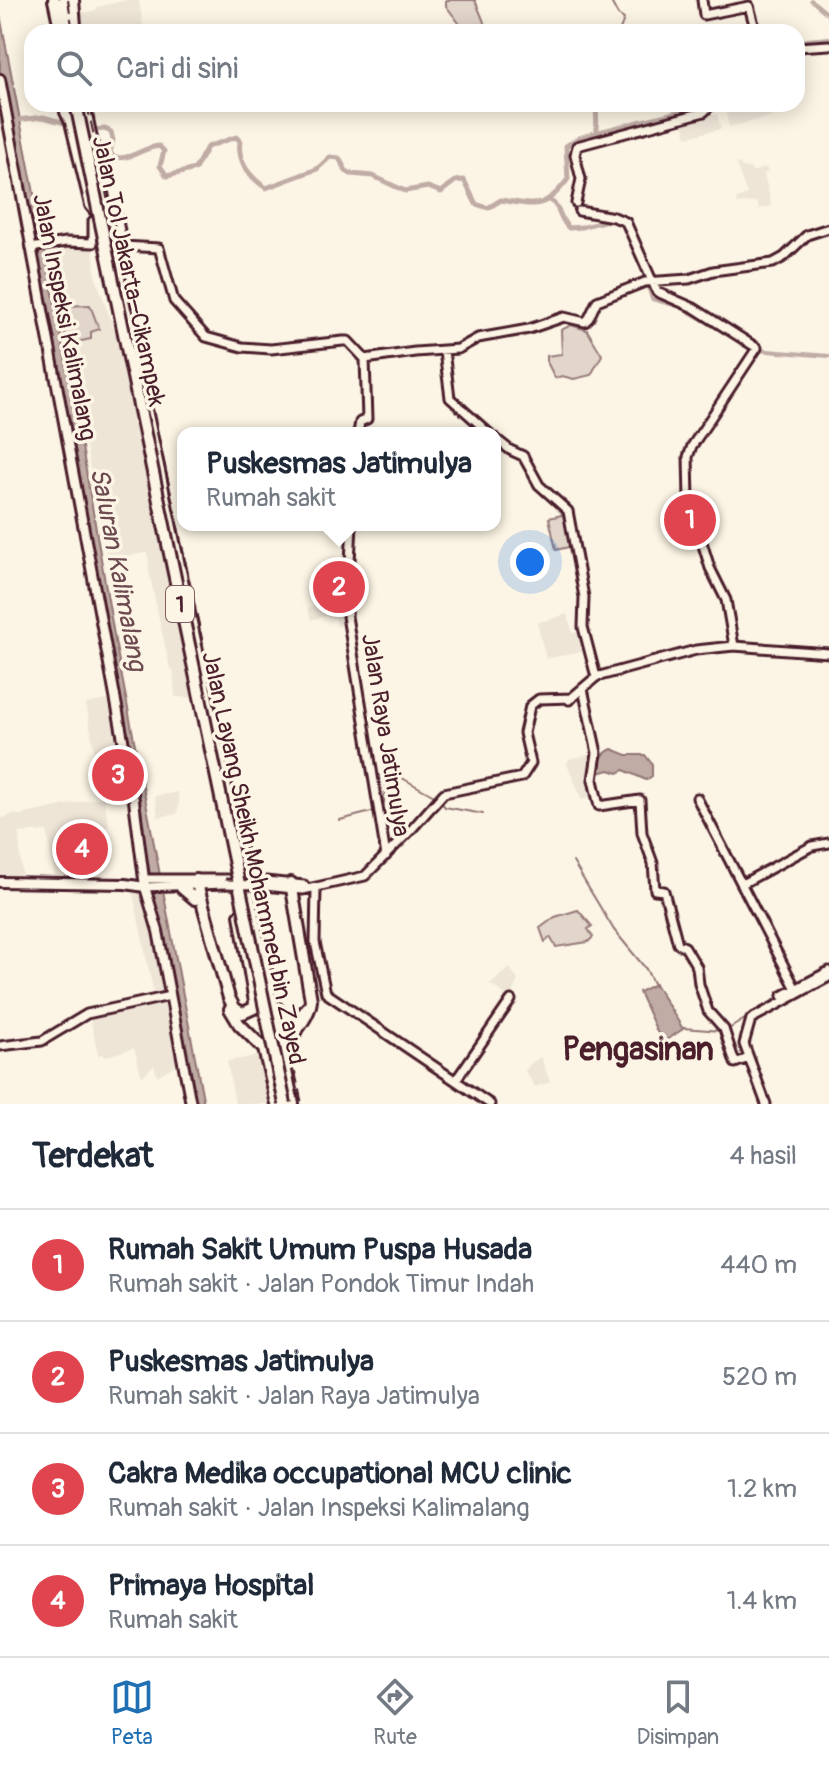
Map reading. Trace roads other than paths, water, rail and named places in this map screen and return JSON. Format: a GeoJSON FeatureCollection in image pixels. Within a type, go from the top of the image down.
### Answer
{"type":"FeatureCollection","features":[{"type":"Feature","properties":{"kind":"highway"},"geometry":{"type":"LineString","coordinates":[[51,19],[55,0]]}},
{"type":"Feature","properties":{"kind":"highway"},"geometry":{"type":"LineString","coordinates":[[55,0],[63,24]]}},
{"type":"Feature","properties":{"kind":"highway"},"geometry":{"type":"LineString","coordinates":[[68,24],[73,0]]}},
{"type":"Feature","properties":{"kind":"highway","name":"Jalan Tol Jakarta–Cikampek"},"geometry":{"type":"LineString","coordinates":[[78,118],[94,215],[240,915],[285,1104]]}},
{"type":"Feature","properties":{"kind":"highway","name":"Jalan Tol Jakarta–Cikampek"},"geometry":{"type":"LineString","coordinates":[[78,118],[272,1002],[285,1065],[285,1104]]}},
{"type":"Feature","properties":{"kind":"highway","name":"Jalan Layang Sheikh Mohammed bin Zayed"},"geometry":{"type":"LineString","coordinates":[[78,118],[285,1104]]}},
{"type":"Feature","properties":{"kind":"highway"},"geometry":{"type":"LineString","coordinates":[[192,884],[231,1012],[266,1052],[285,1104]]}},
{"type":"Feature","properties":{"kind":"highway"},"geometry":{"type":"LineString","coordinates":[[192,884],[229,998],[235,1009],[243,1013],[254,1008],[255,1002],[240,915]]}},
{"type":"Feature","properties":{"kind":"highway"},"geometry":{"type":"LineString","coordinates":[[285,1065],[287,1046],[308,1014],[311,1000],[288,886]]}},
{"type":"Feature","properties":{"kind":"highway"},"geometry":{"type":"LineString","coordinates":[[272,1002],[282,1014],[292,1018],[303,1014],[309,1001],[291,901]]}},
{"type":"Feature","properties":{"kind":"main road"},"geometry":{"type":"LineString","coordinates":[[702,3],[713,14],[753,3],[755,24]]}},
{"type":"Feature","properties":{"kind":"main road"},"geometry":{"type":"LineString","coordinates":[[805,46],[829,45]]}},
{"type":"Feature","properties":{"kind":"main road","name":"Jalan Inspeksi Kalimalang"},"geometry":{"type":"LineString","coordinates":[[0,79],[134,799],[145,883],[189,1104]]}},
{"type":"Feature","properties":{"kind":"main road"},"geometry":{"type":"LineString","coordinates":[[704,112],[583,144],[578,151],[584,178],[579,206],[622,219],[629,225],[649,281],[657,293],[694,308],[755,349],[686,454],[689,500],[710,568],[726,600],[734,646]]}},
{"type":"Feature","properties":{"kind":"main road"},"geometry":{"type":"LineString","coordinates":[[111,214],[117,216],[123,246],[159,248],[174,301],[206,337],[242,347],[271,349],[348,341],[365,359],[368,410],[367,419],[360,422],[359,427]]}},
{"type":"Feature","properties":{"kind":"main road"},"geometry":{"type":"LineString","coordinates":[[32,248],[66,242],[93,243],[94,215]]}},
{"type":"Feature","properties":{"kind":"main road"},"geometry":{"type":"LineString","coordinates":[[365,359],[465,348],[478,338],[529,329],[558,319],[586,321],[598,300],[649,281],[689,279],[713,271],[768,264],[784,257],[811,233],[829,228]]}},
{"type":"Feature","properties":{"kind":"main road"},"geometry":{"type":"LineString","coordinates":[[444,351],[450,398],[482,427]]}},
{"type":"Feature","properties":{"kind":"main road"},"geometry":{"type":"LineString","coordinates":[[501,443],[523,456],[539,485],[568,511],[584,597],[583,627],[596,677]]}},
{"type":"Feature","properties":{"kind":"main road","name":"Jalan Raya Jatimulya"},"geometry":{"type":"LineString","coordinates":[[352,531],[347,616],[386,856]]}},
{"type":"Feature","properties":{"kind":"main road"},"geometry":{"type":"LineString","coordinates":[[0,882],[228,882],[316,888],[367,875],[438,797],[447,792],[518,784],[531,774],[534,762],[528,728],[534,706],[538,703],[572,698],[596,677],[682,653],[734,646],[829,653]]}},
{"type":"Feature","properties":{"kind":"main road"},"geometry":{"type":"LineString","coordinates":[[583,689],[597,753],[593,780],[599,806],[640,800],[642,833],[653,863],[655,890],[664,891],[678,944],[685,947],[696,964],[708,1011],[724,1031],[735,1063],[749,1058]]}},
{"type":"Feature","properties":{"kind":"main road"},"geometry":{"type":"LineString","coordinates":[[697,798],[797,991]]}},
{"type":"Feature","properties":{"kind":"main road"},"geometry":{"type":"LineString","coordinates":[[742,884],[812,846],[829,843]]}},
{"type":"Feature","properties":{"kind":"main road"},"geometry":{"type":"LineString","coordinates":[[316,888],[315,942],[326,993],[490,1104]]}},
{"type":"Feature","properties":{"kind":"main road"},"geometry":{"type":"LineString","coordinates":[[766,1104],[740,1039],[748,1017],[829,974]]}},
{"type":"Feature","properties":{"kind":"main road"},"geometry":{"type":"LineString","coordinates":[[743,1047],[753,1017],[797,991]]}},
{"type":"Feature","properties":{"kind":"main road"},"geometry":{"type":"LineString","coordinates":[[0,1046],[42,1041],[87,1014],[168,997]]}},
{"type":"Feature","properties":{"kind":"main road"},"geometry":{"type":"LineString","coordinates":[[456,1080],[511,1000]]}},
{"type":"Feature","properties":{"kind":"waterway"},"geometry":{"type":"LineString","coordinates":[[610,0],[618,15],[624,19],[622,24]]}},
{"type":"Feature","properties":{"kind":"waterway"},"geometry":{"type":"LineString","coordinates":[[811,0],[829,15]]}},
{"type":"Feature","properties":{"kind":"waterway"},"geometry":{"type":"LineString","coordinates":[[805,40],[829,38]]}},
{"type":"Feature","properties":{"kind":"waterway"},"geometry":{"type":"LineString","coordinates":[[90,130],[105,129],[111,132],[110,152],[114,158],[159,146],[164,151],[160,166],[167,176],[195,169],[207,147],[236,137],[240,141],[246,168],[266,188],[317,169],[330,157],[339,158],[351,174],[373,176],[405,191],[428,187],[441,192],[455,181],[464,180],[476,204],[488,208],[501,200],[538,203],[560,189],[568,179],[566,146],[597,132],[596,112]]}},
{"type":"Feature","properties":{"kind":"waterway"},"geometry":{"type":"LineString","coordinates":[[597,132],[675,112]]}},
{"type":"Feature","properties":{"kind":"waterway"},"geometry":{"type":"LineString","coordinates":[[0,122],[43,117],[69,124]]}},
{"type":"Feature","properties":{"kind":"waterway"},"geometry":{"type":"LineString","coordinates":[[549,200],[569,228],[582,227]]}},
{"type":"Feature","properties":{"kind":"waterway"},"geometry":{"type":"LineString","coordinates":[[582,227],[606,221],[618,222]]}},
{"type":"Feature","properties":{"kind":"waterway"},"geometry":{"type":"LineString","coordinates":[[639,259],[652,299],[681,307],[755,350],[829,356]]}},
{"type":"Feature","properties":{"kind":"waterway"},"geometry":{"type":"LineString","coordinates":[[340,820],[383,809],[388,774],[402,778],[436,797]]}},
{"type":"Feature","properties":{"kind":"waterway"},"geometry":{"type":"LineString","coordinates":[[440,801],[445,807],[483,814]]}},
{"type":"Feature","properties":{"kind":"waterway"},"geometry":{"type":"LineString","coordinates":[[573,862],[614,930],[646,969],[655,987]]}},
{"type":"Feature","properties":{"kind":"waterway"},"geometry":{"type":"LineString","coordinates":[[727,1030],[758,1011]]}},
{"type":"Feature","properties":{"kind":"waterway"},"geometry":{"type":"LineString","coordinates":[[683,1028],[721,1031]]}},
{"type":"Feature","properties":{"kind":"tram line"},"geometry":{"type":"LineString","coordinates":[[173,591],[279,1104]]}},
{"type":"Feature","properties":{"kind":"railway"},"geometry":{"type":"LineString","coordinates":[[68,0],[72,24]]}},
{"type":"Feature","properties":{"kind":"railway"},"geometry":{"type":"LineString","coordinates":[[89,112],[177,523]]}},
{"type":"Feature","properties":{"kind":"railway"},"geometry":{"type":"LineString","coordinates":[[179,531],[302,1104]]}},
{"type":"Feature","properties":{"kind":"place","name":"Rumah Sakit Umum Puspa Husada"},"geometry":{"type":"Point","coordinates":[690,520]}},
{"type":"Feature","properties":{"kind":"place","name":"Puskesmas Jatimulya"},"geometry":{"type":"Point","coordinates":[339,587]}},
{"type":"Feature","properties":{"kind":"place","name":"Cakra Medika occupational MCU clinic"},"geometry":{"type":"Point","coordinates":[118,775]}},
{"type":"Feature","properties":{"kind":"place","name":"Primaya Hospital"},"geometry":{"type":"Point","coordinates":[82,849]}},
{"type":"Feature","properties":{"kind":"district","name":"Pengasinan"},"geometry":{"type":"Point","coordinates":[638,1049]}},
{"type":"Feature","properties":{"kind":"water label","name":"Saluran Kalimalang"},"geometry":{"type":"Point","coordinates":[119,569]}}]}
